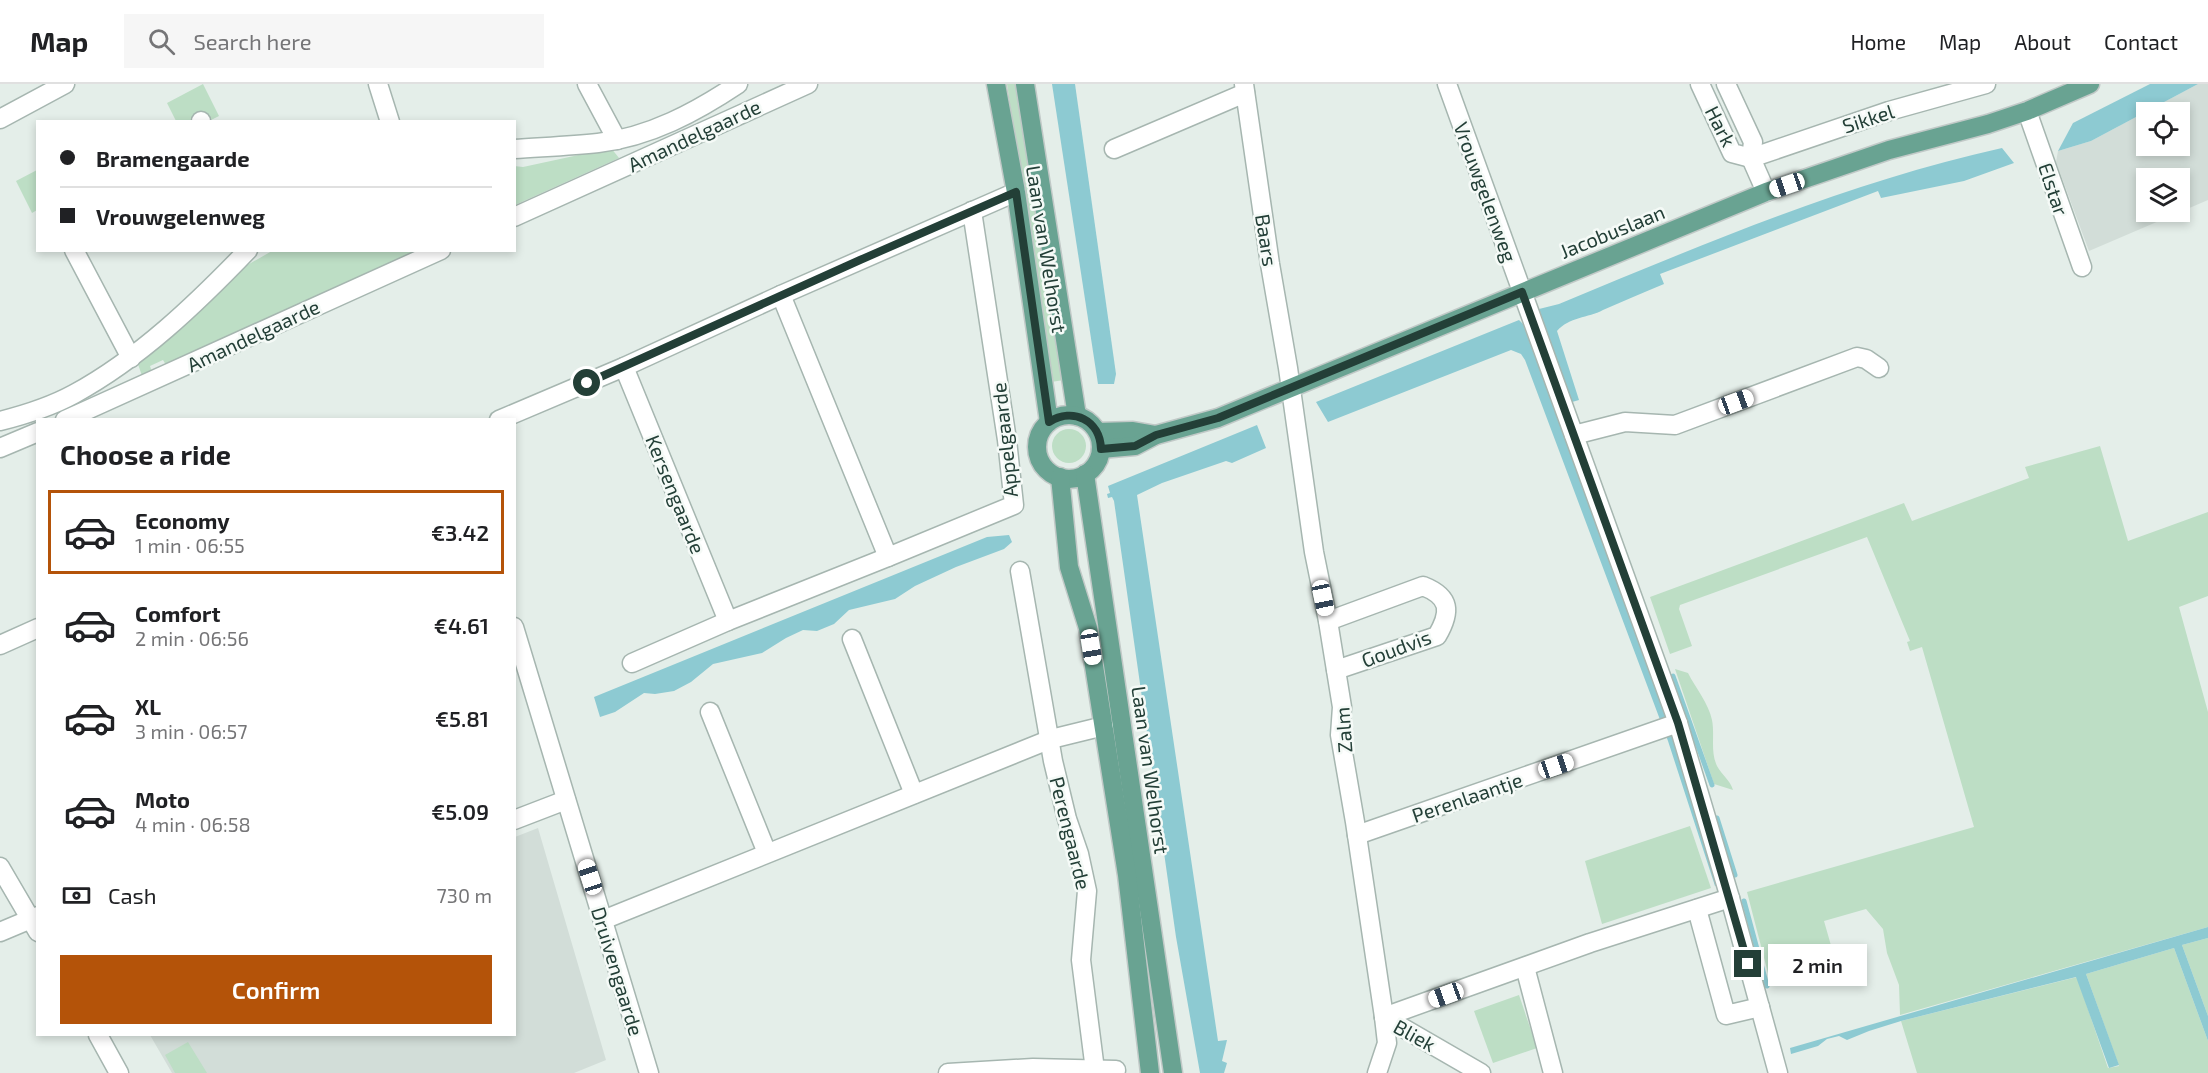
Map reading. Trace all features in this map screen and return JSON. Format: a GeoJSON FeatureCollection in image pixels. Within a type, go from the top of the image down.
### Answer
{"type":"FeatureCollection","features":[{"type":"Feature","properties":{"kind":"main road","name":"Laan van Welhorst"},"geometry":{"type":"LineString","coordinates":[[996,84],[1016,192],[1049,422]]}},
{"type":"Feature","properties":{"kind":"main road","name":"Laan van Welhorst"},"geometry":{"type":"LineString","coordinates":[[1025,84],[1077,416]]}},
{"type":"Feature","properties":{"kind":"main road","name":"Jacobuslaan"},"geometry":{"type":"LineString","coordinates":[[1099,441],[1135,446],[1156,435],[1218,418],[1766,192],[1889,150],[1988,124],[2027,111],[2090,84]]}},
{"type":"Feature","properties":{"kind":"main road"},"geometry":{"type":"LineString","coordinates":[[1062,416],[1077,416],[1091,424],[1099,441],[1094,466],[1085,474],[1073,478],[1060,477],[1048,470],[1038,453],[1040,433],[1049,422],[1062,416]]}},
{"type":"Feature","properties":{"kind":"main road","name":"Laan van Welhorst"},"geometry":{"type":"LineString","coordinates":[[1085,474],[1173,1073]]}},
{"type":"Feature","properties":{"kind":"main road","name":"Laan van Welhorst"},"geometry":{"type":"LineString","coordinates":[[1060,477],[1069,567],[1088,628],[1127,874],[1150,1073]]}},
{"type":"Feature","properties":{"kind":"street"},"geometry":{"type":"LineString","coordinates":[[0,119],[65,84]]}},
{"type":"Feature","properties":{"kind":"street"},"geometry":{"type":"LineString","coordinates":[[378,84],[389,120]]}},
{"type":"Feature","properties":{"kind":"street"},"geometry":{"type":"LineString","coordinates":[[587,84],[617,140]]}},
{"type":"Feature","properties":{"kind":"street","name":"Amandelgaarde"},"geometry":{"type":"LineString","coordinates":[[516,149],[598,143],[654,130],[685,117],[738,84]]}},
{"type":"Feature","properties":{"kind":"street","name":"Amandelgaarde"},"geometry":{"type":"LineString","coordinates":[[516,216],[775,90],[808,84]]}},
{"type":"Feature","properties":{"kind":"street","name":"Vrouwgelenweg"},"geometry":{"type":"LineString","coordinates":[[1447,84],[1574,435],[1670,726],[1730,898],[1778,1073]]}},
{"type":"Feature","properties":{"kind":"street","name":"Hark"},"geometry":{"type":"LineString","coordinates":[[1700,84],[1732,153],[1751,158]]}},
{"type":"Feature","properties":{"kind":"street","name":"Hark"},"geometry":{"type":"LineString","coordinates":[[1726,84],[1753,142],[1751,158],[1766,192]]}},
{"type":"Feature","properties":{"kind":"street","name":"Sikkel"},"geometry":{"type":"LineString","coordinates":[[1751,158],[1889,111],[1986,84]]}},
{"type":"Feature","properties":{"kind":"street","name":"Baars"},"geometry":{"type":"LineString","coordinates":[[1114,149],[1245,88],[1290,387]]}},
{"type":"Feature","properties":{"kind":"street","name":"Elstar"},"geometry":{"type":"LineString","coordinates":[[2027,111],[2082,267]]}},
{"type":"Feature","properties":{"kind":"street"},"geometry":{"type":"LineString","coordinates":[[504,418],[624,367],[1016,192]]}},
{"type":"Feature","properties":{"kind":"street","name":"Appelgaarde"},"geometry":{"type":"LineString","coordinates":[[888,557],[1014,505],[1007,440],[972,211]]}},
{"type":"Feature","properties":{"kind":"street"},"geometry":{"type":"LineString","coordinates":[[75,252],[131,358]]}},
{"type":"Feature","properties":{"kind":"street"},"geometry":{"type":"LineString","coordinates":[[0,421],[73,395],[131,358],[202,298],[246,252]]}},
{"type":"Feature","properties":{"kind":"street","name":"Amandelgaarde"},"geometry":{"type":"LineString","coordinates":[[69,418],[437,252]]}},
{"type":"Feature","properties":{"kind":"street"},"geometry":{"type":"LineString","coordinates":[[632,663],[728,621],[888,557],[781,295]]}},
{"type":"Feature","properties":{"kind":"street"},"geometry":{"type":"LineString","coordinates":[[1574,435],[1625,422],[1675,425],[1857,357],[1866,358],[1879,368]]}},
{"type":"Feature","properties":{"kind":"street","name":"Kersengaarde"},"geometry":{"type":"LineString","coordinates":[[624,367],[728,621]]}},
{"type":"Feature","properties":{"kind":"street","name":"Zalm"},"geometry":{"type":"LineString","coordinates":[[1290,387],[1314,552],[1342,707],[1340,735],[1384,1017],[1387,1043],[1377,1073]]}},
{"type":"Feature","properties":{"kind":"street"},"geometry":{"type":"LineString","coordinates":[[0,448],[36,433]]}},
{"type":"Feature","properties":{"kind":"street","name":"Perengaarde"},"geometry":{"type":"LineString","coordinates":[[1020,571],[1053,761],[1087,891],[1081,960],[1091,1072]]}},
{"type":"Feature","properties":{"kind":"street","name":"Goudvis"},"geometry":{"type":"LineString","coordinates":[[1328,621],[1423,586],[1437,592],[1445,604],[1446,620],[1437,636],[1336,670]]}},
{"type":"Feature","properties":{"kind":"street"},"geometry":{"type":"LineString","coordinates":[[0,645],[36,629]]}},
{"type":"Feature","properties":{"kind":"street","name":"Druivengaarde"},"geometry":{"type":"LineString","coordinates":[[516,634],[650,1073]]}},
{"type":"Feature","properties":{"kind":"street"},"geometry":{"type":"LineString","coordinates":[[852,639],[914,794]]}},
{"type":"Feature","properties":{"kind":"street"},"geometry":{"type":"LineString","coordinates":[[710,712],[766,853]]}},
{"type":"Feature","properties":{"kind":"street"},"geometry":{"type":"LineString","coordinates":[[603,920],[1051,739],[1104,726]]}},
{"type":"Feature","properties":{"kind":"street","name":"Perenlaantje"},"geometry":{"type":"LineString","coordinates":[[1357,835],[1670,726]]}},
{"type":"Feature","properties":{"kind":"street"},"geometry":{"type":"LineString","coordinates":[[516,819],[566,800]]}},
{"type":"Feature","properties":{"kind":"street"},"geometry":{"type":"LineString","coordinates":[[0,867],[35,922],[0,932]]}},
{"type":"Feature","properties":{"kind":"street","name":"Bliek"},"geometry":{"type":"LineString","coordinates":[[1384,1017],[1590,943],[1730,898]]}},
{"type":"Feature","properties":{"kind":"street"},"geometry":{"type":"LineString","coordinates":[[1697,909],[1726,1015],[1760,1007]]}},
{"type":"Feature","properties":{"kind":"street"},"geometry":{"type":"LineString","coordinates":[[1525,967],[1553,1073]]}},
{"type":"Feature","properties":{"kind":"street","name":"Bliek"},"geometry":{"type":"LineString","coordinates":[[1384,1017],[1481,1073]]}},
{"type":"Feature","properties":{"kind":"street"},"geometry":{"type":"LineString","coordinates":[[99,1036],[119,1073]]}},
{"type":"Feature","properties":{"kind":"street"},"geometry":{"type":"LineString","coordinates":[[960,1073],[1033,1068],[1091,1072],[1116,1070]]}},
{"type":"Feature","properties":{"kind":"shaded area"},"geometry":{"type":"Polygon","coordinates":[[[2198,84],[2208,84],[2208,200],[2190,208],[2190,168],[2136,168],[2136,222],[2157,222],[2089,251],[2056,162],[2058,151],[2091,141],[2136,117],[2136,156],[2190,156],[2190,102],[2164,102],[2198,84]]]}},
{"type":"Feature","properties":{"kind":"shaded area"},"geometry":{"type":"Polygon","coordinates":[[[538,828],[606,1060],[574,1073],[172,1073],[151,1036],[516,1036],[516,837],[538,828]]]}},
{"type":"Feature","properties":{"kind":"green space"},"geometry":{"type":"Polygon","coordinates":[[[203,84],[219,116],[211,120],[176,120],[167,103],[203,84]]]}},
{"type":"Feature","properties":{"kind":"green space"},"geometry":{"type":"Polygon","coordinates":[[[1007,84],[1019,84],[1064,380],[1051,382],[1007,84]]]}},
{"type":"Feature","properties":{"kind":"green space"},"geometry":{"type":"Polygon","coordinates":[[[611,148],[619,158],[516,205],[516,166],[523,167],[611,148]]]}},
{"type":"Feature","properties":{"kind":"green space"},"geometry":{"type":"Polygon","coordinates":[[[36,171],[36,211],[32,213],[16,181],[36,171]]]}},
{"type":"Feature","properties":{"kind":"green space"},"geometry":{"type":"Polygon","coordinates":[[[270,252],[414,252],[166,365],[163,360],[150,366],[152,372],[142,376],[138,364],[242,268],[270,252]]]}},
{"type":"Feature","properties":{"kind":"green space"},"geometry":{"type":"Polygon","coordinates":[[[1069,429],[1081,434],[1086,446],[1081,458],[1069,463],[1057,458],[1052,446],[1057,434],[1069,429]]]}},
{"type":"Feature","properties":{"kind":"green space"},"geometry":{"type":"Polygon","coordinates":[[[2100,446],[2128,541],[2208,512],[2208,596],[2179,607],[2208,712],[2208,927],[1900,1015],[1899,985],[1887,953],[1883,929],[1866,909],[1824,921],[1836,963],[1770,981],[1747,892],[1974,827],[1922,647],[1910,651],[1907,642],[1910,641],[1867,537],[1680,605],[1679,609],[1692,646],[1670,654],[1650,597],[1904,503],[1912,521],[2029,478],[2025,467],[2100,446]]]}},
{"type":"Feature","properties":{"kind":"green space"},"geometry":{"type":"Polygon","coordinates":[[[1675,669],[1688,673],[1708,708],[1713,726],[1715,760],[1733,790],[1714,784],[1675,669]]]}},
{"type":"Feature","properties":{"kind":"green space"},"geometry":{"type":"Polygon","coordinates":[[[1690,826],[1711,888],[1602,924],[1585,861],[1690,826]]]}},
{"type":"Feature","properties":{"kind":"green space"},"geometry":{"type":"Polygon","coordinates":[[[2208,938],[2208,1016],[2182,945],[2208,938]]]}},
{"type":"Feature","properties":{"kind":"green space"},"geometry":{"type":"Polygon","coordinates":[[[2174,948],[2208,1041],[2208,1073],[1917,1073],[1901,1021],[2077,977],[2108,1068],[2119,1066],[2086,974],[2174,948]]]}},
{"type":"Feature","properties":{"kind":"green space"},"geometry":{"type":"Polygon","coordinates":[[[1519,995],[1537,1048],[1493,1063],[1474,1011],[1519,995]]]}},
{"type":"Feature","properties":{"kind":"green space"},"geometry":{"type":"Polygon","coordinates":[[[188,1042],[207,1073],[175,1073],[165,1055],[188,1042]]]}},
{"type":"Feature","properties":{"kind":"water"},"geometry":{"type":"Polygon","coordinates":[[[1052,84],[1075,84],[1116,374],[1114,384],[1098,384],[1052,84]]]}},
{"type":"Feature","properties":{"kind":"water"},"geometry":{"type":"Polygon","coordinates":[[[2150,84],[2198,84],[2164,102],[2136,102],[2136,117],[2091,141],[2058,151],[2073,123],[2150,84]]]}},
{"type":"Feature","properties":{"kind":"water"},"geometry":{"type":"Polygon","coordinates":[[[2002,148],[2014,163],[1964,181],[1881,198],[1878,191],[1660,274],[1664,284],[1597,313],[1567,323],[1557,331],[1579,400],[1572,402],[1539,309],[1559,304],[1723,237],[1833,196],[1945,162],[2002,148]]]}},
{"type":"Feature","properties":{"kind":"water"},"geometry":{"type":"Polygon","coordinates":[[[1519,320],[1523,324],[1674,735],[1719,884],[1715,886],[1668,741],[1521,354],[1511,350],[1328,422],[1316,402],[1519,320]]]}},
{"type":"Feature","properties":{"kind":"water"},"geometry":{"type":"Polygon","coordinates":[[[1257,425],[1266,448],[1232,463],[1226,461],[1162,483],[1137,495],[1218,1041],[1227,1040],[1222,1061],[1227,1063],[1224,1073],[1200,1073],[1176,937],[1114,501],[1112,497],[1108,498],[1107,494],[1110,493],[1108,486],[1257,425]]]}},
{"type":"Feature","properties":{"kind":"water"},"geometry":{"type":"Polygon","coordinates":[[[1009,535],[1012,542],[1004,549],[956,567],[915,586],[895,599],[849,610],[834,624],[817,631],[803,630],[762,653],[713,664],[691,682],[674,691],[644,693],[615,712],[600,717],[594,697],[987,537],[1009,535]]]}},
{"type":"Feature","properties":{"kind":"water"},"geometry":{"type":"Polygon","coordinates":[[[2208,927],[2208,938],[2182,945],[2208,1016],[2208,1041],[2174,948],[2086,974],[2119,1065],[2109,1068],[2076,977],[1901,1021],[1847,1040],[1839,1036],[1827,1039],[1818,1046],[1791,1054],[1790,1048],[2208,927]]]}},
{"type":"Feature","properties":{"kind":"waterway"},"geometry":{"type":"LineString","coordinates":[[1673,676],[1712,785]]}},
{"type":"Feature","properties":{"kind":"waterway"},"geometry":{"type":"LineString","coordinates":[[1717,818],[1735,875]]}},
{"type":"Feature","properties":{"kind":"waterway"},"geometry":{"type":"LineString","coordinates":[[1744,901],[1767,986]]}},
{"type":"Feature","properties":{"kind":"route"},"geometry":{"type":"LineString","coordinates":[[587,383],[1016,192],[1049,422],[1062,416],[1082,417],[1098,432],[1101,449],[1135,446],[1156,435],[1218,418],[1522,292],[1678,723],[1748,964]]}}]}
